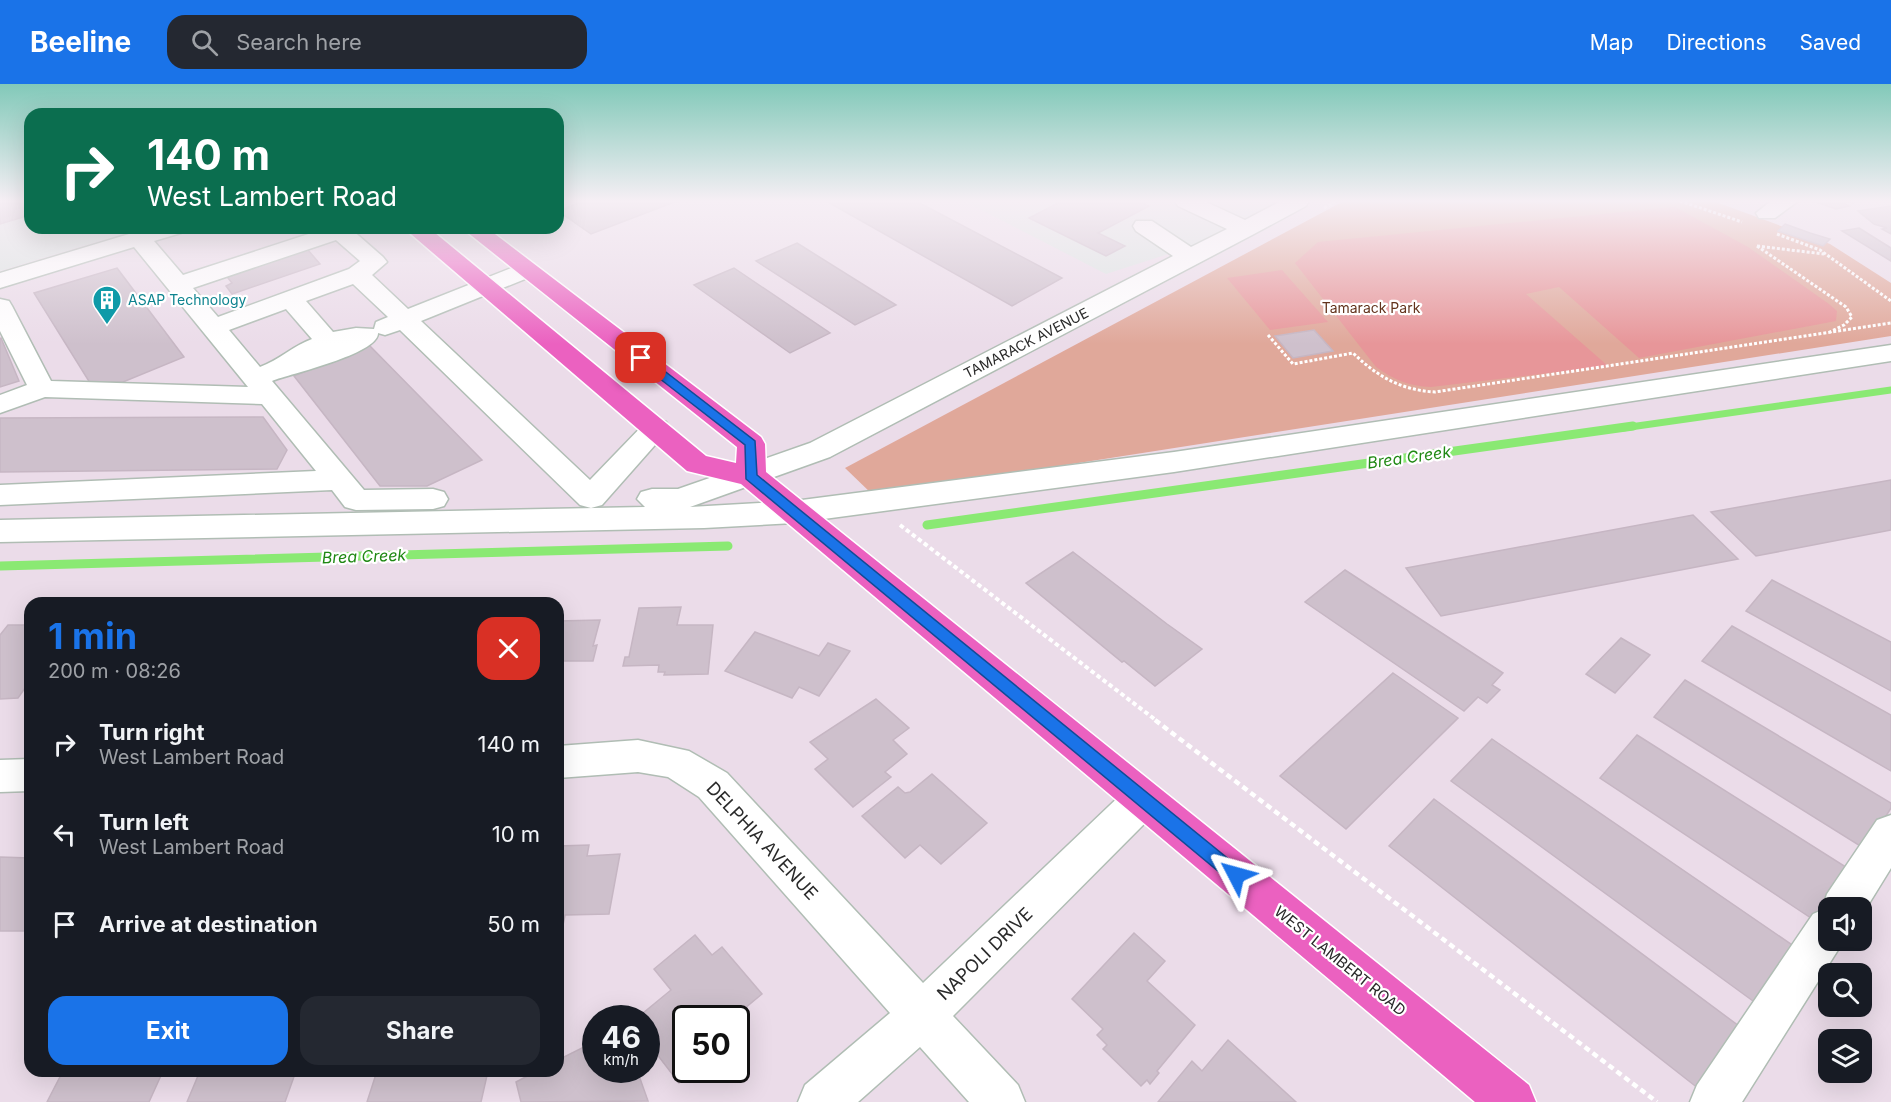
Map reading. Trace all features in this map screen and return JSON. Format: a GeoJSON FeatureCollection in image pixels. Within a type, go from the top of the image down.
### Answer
{"type":"FeatureCollection","features":[{"type":"Feature","properties":{"kind":"main road","name":"WEST LAMBERT ROAD"},"geometry":{"type":"LineString","coordinates":[[440,249],[697,464],[751,476],[1512,1102]]}},
{"type":"Feature","properties":{"kind":"main road"},"geometry":{"type":"LineString","coordinates":[[499,249],[751,444],[751,476]]}},
{"type":"Feature","properties":{"kind":"street"},"geometry":{"type":"LineString","coordinates":[[0,281],[105,249]]}},
{"type":"Feature","properties":{"kind":"street"},"geometry":{"type":"LineString","coordinates":[[148,249],[340,480]]}},
{"type":"Feature","properties":{"kind":"street"},"geometry":{"type":"LineString","coordinates":[[172,277],[241,249]]}},
{"type":"Feature","properties":{"kind":"street"},"geometry":{"type":"LineString","coordinates":[[172,277],[278,249]]}},
{"type":"Feature","properties":{"kind":"street"},"geometry":{"type":"LineString","coordinates":[[213,327],[357,274],[375,262],[360,249]]}},
{"type":"Feature","properties":{"kind":"street"},"geometry":{"type":"LineString","coordinates":[[1177,249],[1191,258]]}},
{"type":"Feature","properties":{"kind":"street","name":"TAMARACK AVENUE"},"geometry":{"type":"LineString","coordinates":[[340,480],[356,500],[680,499],[820,450],[1209,249]]}},
{"type":"Feature","properties":{"kind":"street"},"geometry":{"type":"LineString","coordinates":[[284,367],[293,367],[355,344],[367,335],[526,270]]}},
{"type":"Feature","properties":{"kind":"street"},"geometry":{"type":"LineString","coordinates":[[357,274],[402,320],[591,498],[656,428]]}},
{"type":"Feature","properties":{"kind":"street"},"geometry":{"type":"LineString","coordinates":[[291,298],[329,343]]}},
{"type":"Feature","properties":{"kind":"street"},"geometry":{"type":"LineString","coordinates":[[2,316],[42,389]]}},
{"type":"Feature","properties":{"kind":"street"},"geometry":{"type":"LineString","coordinates":[[0,404],[42,389],[262,387],[293,356],[348,335],[367,335]]}},
{"type":"Feature","properties":{"kind":"street"},"geometry":{"type":"LineString","coordinates":[[0,531],[704,517],[794,512],[1174,462],[1891,353]]}},
{"type":"Feature","properties":{"kind":"street"},"geometry":{"type":"LineString","coordinates":[[0,495],[340,480]]}},
{"type":"Feature","properties":{"kind":"street","name":"DELPHIA AVENUE"},"geometry":{"type":"LineString","coordinates":[[564,762],[638,756],[676,762],[713,785],[1001,1102]]}},
{"type":"Feature","properties":{"kind":"street"},"geometry":{"type":"LineString","coordinates":[[0,776],[24,775]]}},
{"type":"Feature","properties":{"kind":"street","name":"NAPOLI DRIVE"},"geometry":{"type":"LineString","coordinates":[[822,1102],[921,1016],[1143,800]]}},
{"type":"Feature","properties":{"kind":"street"},"geometry":{"type":"LineString","coordinates":[[1849,897],[1891,833]]}},
{"type":"Feature","properties":{"kind":"street"},"geometry":{"type":"LineString","coordinates":[[1714,1102],[1818,943]]}},
{"type":"Feature","properties":{"kind":"path"},"geometry":{"type":"LineString","coordinates":[[1761,249],[1846,307],[1852,317],[1844,325],[1827,334]]}},
{"type":"Feature","properties":{"kind":"path"},"geometry":{"type":"LineString","coordinates":[[1779,249],[1826,254]]}},
{"type":"Feature","properties":{"kind":"path"},"geometry":{"type":"LineString","coordinates":[[1815,249],[1826,254],[1891,301]]}},
{"type":"Feature","properties":{"kind":"path"},"geometry":{"type":"LineString","coordinates":[[1268,335],[1293,364],[1353,353],[1371,372],[1398,387],[1425,393],[1451,391],[1891,323]]}},
{"type":"Feature","properties":{"kind":"path"},"geometry":{"type":"LineString","coordinates":[[869,502],[1657,1102]]}},
{"type":"Feature","properties":{"kind":"shaded area"},"geometry":{"type":"Polygon","coordinates":[[[0,249],[74,249],[0,271],[0,249]]]}},
{"type":"Feature","properties":{"kind":"shaded area"},"geometry":{"type":"Polygon","coordinates":[[[1056,249],[1185,249],[1106,274],[1056,249]]]}},
{"type":"Feature","properties":{"kind":"green space","name":"Tamarack Park"},"geometry":{"type":"Polygon","coordinates":[[[1255,249],[1837,249],[1891,283],[1891,336],[873,495],[845,468],[1255,249]]]}},
{"type":"Feature","properties":{"kind":"green space"},"geometry":{"type":"Polygon","coordinates":[[[1311,249],[1750,249],[1837,311],[1836,321],[1639,358],[1559,287],[1526,294],[1608,366],[1431,387],[1402,382],[1376,367],[1295,263],[1311,249]]]}},
{"type":"Feature","properties":{"kind":"green space"},"geometry":{"type":"Polygon","coordinates":[[[1282,270],[1328,322],[1270,330],[1227,278],[1282,270]]]}},
{"type":"Feature","properties":{"kind":"building"},"geometry":{"type":"Polygon","coordinates":[[[784,249],[806,249],[896,305],[855,325],[756,261],[784,249]]]}},
{"type":"Feature","properties":{"kind":"building"},"geometry":{"type":"Polygon","coordinates":[[[910,249],[1006,249],[1062,278],[1012,306],[910,249]]]}},
{"type":"Feature","properties":{"kind":"building"},"geometry":{"type":"Polygon","coordinates":[[[1091,249],[1120,249],[1106,256],[1091,249]]]}},
{"type":"Feature","properties":{"kind":"building"},"geometry":{"type":"Polygon","coordinates":[[[1871,249],[1891,249],[1891,261],[1871,249]]]}},
{"type":"Feature","properties":{"kind":"building"},"geometry":{"type":"Polygon","coordinates":[[[292,250],[308,250],[320,264],[232,294],[226,286],[232,283],[224,273],[292,250]]]}},
{"type":"Feature","properties":{"kind":"building","name":"ASAP Technology"},"geometry":{"type":"Polygon","coordinates":[[[117,268],[184,357],[123,382],[90,383],[34,293],[117,268]]]}},
{"type":"Feature","properties":{"kind":"building"},"geometry":{"type":"Polygon","coordinates":[[[734,268],[830,333],[790,353],[694,285],[734,268]]]}},
{"type":"Feature","properties":{"kind":"building"},"geometry":{"type":"Polygon","coordinates":[[[1314,330],[1333,351],[1293,358],[1275,336],[1314,330]]]}},
{"type":"Feature","properties":{"kind":"building"},"geometry":{"type":"Polygon","coordinates":[[[0,339],[19,381],[0,387],[0,339]]]}},
{"type":"Feature","properties":{"kind":"building"},"geometry":{"type":"Polygon","coordinates":[[[369,345],[482,460],[427,486],[380,486],[294,376],[369,345]]]}},
{"type":"Feature","properties":{"kind":"building"},"geometry":{"type":"Polygon","coordinates":[[[263,417],[287,450],[277,469],[0,472],[0,418],[263,417]]]}},
{"type":"Feature","properties":{"kind":"building"},"geometry":{"type":"Polygon","coordinates":[[[1891,480],[1891,530],[1756,556],[1711,512],[1891,480]]]}},
{"type":"Feature","properties":{"kind":"building"},"geometry":{"type":"Polygon","coordinates":[[[1693,515],[1738,559],[1441,616],[1406,568],[1693,515]]]}},
{"type":"Feature","properties":{"kind":"building"},"geometry":{"type":"Polygon","coordinates":[[[1073,552],[1202,649],[1155,686],[1124,661],[1122,662],[1026,583],[1073,552]]]}},
{"type":"Feature","properties":{"kind":"building"},"geometry":{"type":"Polygon","coordinates":[[[1345,570],[1503,673],[1492,685],[1500,690],[1487,703],[1478,697],[1464,711],[1305,602],[1345,570]]]}},
{"type":"Feature","properties":{"kind":"building"},"geometry":{"type":"Polygon","coordinates":[[[1772,580],[1891,642],[1891,691],[1746,611],[1772,580]]]}},
{"type":"Feature","properties":{"kind":"building"},"geometry":{"type":"Polygon","coordinates":[[[681,607],[677,625],[713,625],[708,674],[664,675],[665,672],[658,672],[659,665],[623,666],[625,657],[629,657],[639,608],[681,607]]]}},
{"type":"Feature","properties":{"kind":"building"},"geometry":{"type":"Polygon","coordinates":[[[600,620],[593,646],[597,645],[593,661],[564,661],[564,621],[600,620]]]}},
{"type":"Feature","properties":{"kind":"building"},"geometry":{"type":"Polygon","coordinates":[[[8,625],[24,625],[24,690],[18,698],[0,699],[0,635],[8,625]]]}},
{"type":"Feature","properties":{"kind":"building"},"geometry":{"type":"Polygon","coordinates":[[[1732,626],[1891,715],[1891,771],[1702,661],[1732,626]]]}},
{"type":"Feature","properties":{"kind":"building"},"geometry":{"type":"Polygon","coordinates":[[[755,632],[819,656],[828,643],[850,651],[819,696],[799,687],[792,698],[725,671],[755,632]]]}},
{"type":"Feature","properties":{"kind":"building"},"geometry":{"type":"Polygon","coordinates":[[[1621,638],[1650,655],[1615,693],[1586,674],[1621,638]]]}},
{"type":"Feature","properties":{"kind":"building"},"geometry":{"type":"Polygon","coordinates":[[[1393,673],[1458,718],[1346,829],[1280,776],[1393,673]]]}},
{"type":"Feature","properties":{"kind":"building"},"geometry":{"type":"Polygon","coordinates":[[[1685,680],[1891,803],[1891,808],[1865,849],[1654,717],[1685,680]]]}},
{"type":"Feature","properties":{"kind":"building"},"geometry":{"type":"Polygon","coordinates":[[[876,699],[909,728],[893,740],[907,754],[885,772],[891,777],[853,807],[815,769],[828,759],[810,742],[876,699]]]}},
{"type":"Feature","properties":{"kind":"building"},"geometry":{"type":"Polygon","coordinates":[[[1637,735],[1849,869],[1832,897],[1818,897],[1817,922],[1600,778],[1637,735]]]}},
{"type":"Feature","properties":{"kind":"building"},"geometry":{"type":"Polygon","coordinates":[[[1492,739],[1801,951],[1764,1009],[1451,781],[1492,739]]]}},
{"type":"Feature","properties":{"kind":"building"},"geometry":{"type":"Polygon","coordinates":[[[932,774],[987,823],[941,864],[920,845],[905,858],[862,816],[898,787],[905,793],[910,792],[932,774]]]}},
{"type":"Feature","properties":{"kind":"building"},"geometry":{"type":"Polygon","coordinates":[[[1434,799],[1747,1032],[1708,1096],[1389,846],[1434,799]]]}},
{"type":"Feature","properties":{"kind":"building"},"geometry":{"type":"Polygon","coordinates":[[[589,845],[587,856],[620,854],[609,914],[565,915],[564,920],[564,846],[589,845]]]}},
{"type":"Feature","properties":{"kind":"building"},"geometry":{"type":"Polygon","coordinates":[[[0,857],[24,858],[24,931],[0,931],[0,857]]]}},
{"type":"Feature","properties":{"kind":"building"},"geometry":{"type":"Polygon","coordinates":[[[1134,933],[1165,961],[1147,981],[1195,1025],[1157,1071],[1159,1073],[1150,1084],[1147,1080],[1141,1086],[1103,1049],[1107,1045],[1097,1035],[1103,1029],[1072,999],[1134,933]]]}},
{"type":"Feature","properties":{"kind":"building"},"geometry":{"type":"Polygon","coordinates":[[[695,935],[712,955],[722,947],[762,994],[749,1005],[672,1005],[672,1074],[660,1058],[660,1005],[653,1005],[671,990],[654,969],[695,935]]]}},
{"type":"Feature","properties":{"kind":"building"},"geometry":{"type":"Polygon","coordinates":[[[1228,1040],[1296,1102],[1158,1102],[1192,1061],[1202,1071],[1228,1040]]]}},
{"type":"Feature","properties":{"kind":"building"},"geometry":{"type":"Polygon","coordinates":[[[582,1048],[582,1083],[642,1083],[648,1101],[521,1102],[516,1082],[526,1077],[564,1077],[564,1057],[582,1048]]]}},
{"type":"Feature","properties":{"kind":"building"},"geometry":{"type":"Polygon","coordinates":[[[60,1077],[160,1077],[149,1102],[47,1102],[60,1077]]]}},
{"type":"Feature","properties":{"kind":"building"},"geometry":{"type":"Polygon","coordinates":[[[197,1077],[294,1077],[285,1102],[187,1102],[197,1077]]]}},
{"type":"Feature","properties":{"kind":"building"},"geometry":{"type":"Polygon","coordinates":[[[375,1077],[487,1077],[481,1102],[367,1102],[375,1077]]]}},
{"type":"Feature","properties":{"kind":"waterway","name":"Brea Creek"},"geometry":{"type":"LineString","coordinates":[[1623,428],[1891,390]]}},
{"type":"Feature","properties":{"kind":"waterway","name":"Brea Creek"},"geometry":{"type":"LineString","coordinates":[[927,525],[1633,426]]}},
{"type":"Feature","properties":{"kind":"waterway","name":"Brea Creek"},"geometry":{"type":"LineString","coordinates":[[0,566],[728,546]]}},
{"type":"Feature","properties":{"kind":"place","name":"ASAP Technology"},"geometry":{"type":"Point","coordinates":[107,326]}},
{"type":"Feature","properties":{"kind":"route"},"geometry":{"type":"LineString","coordinates":[[641,358],[751,444],[751,476],[1236,875]]}}]}
